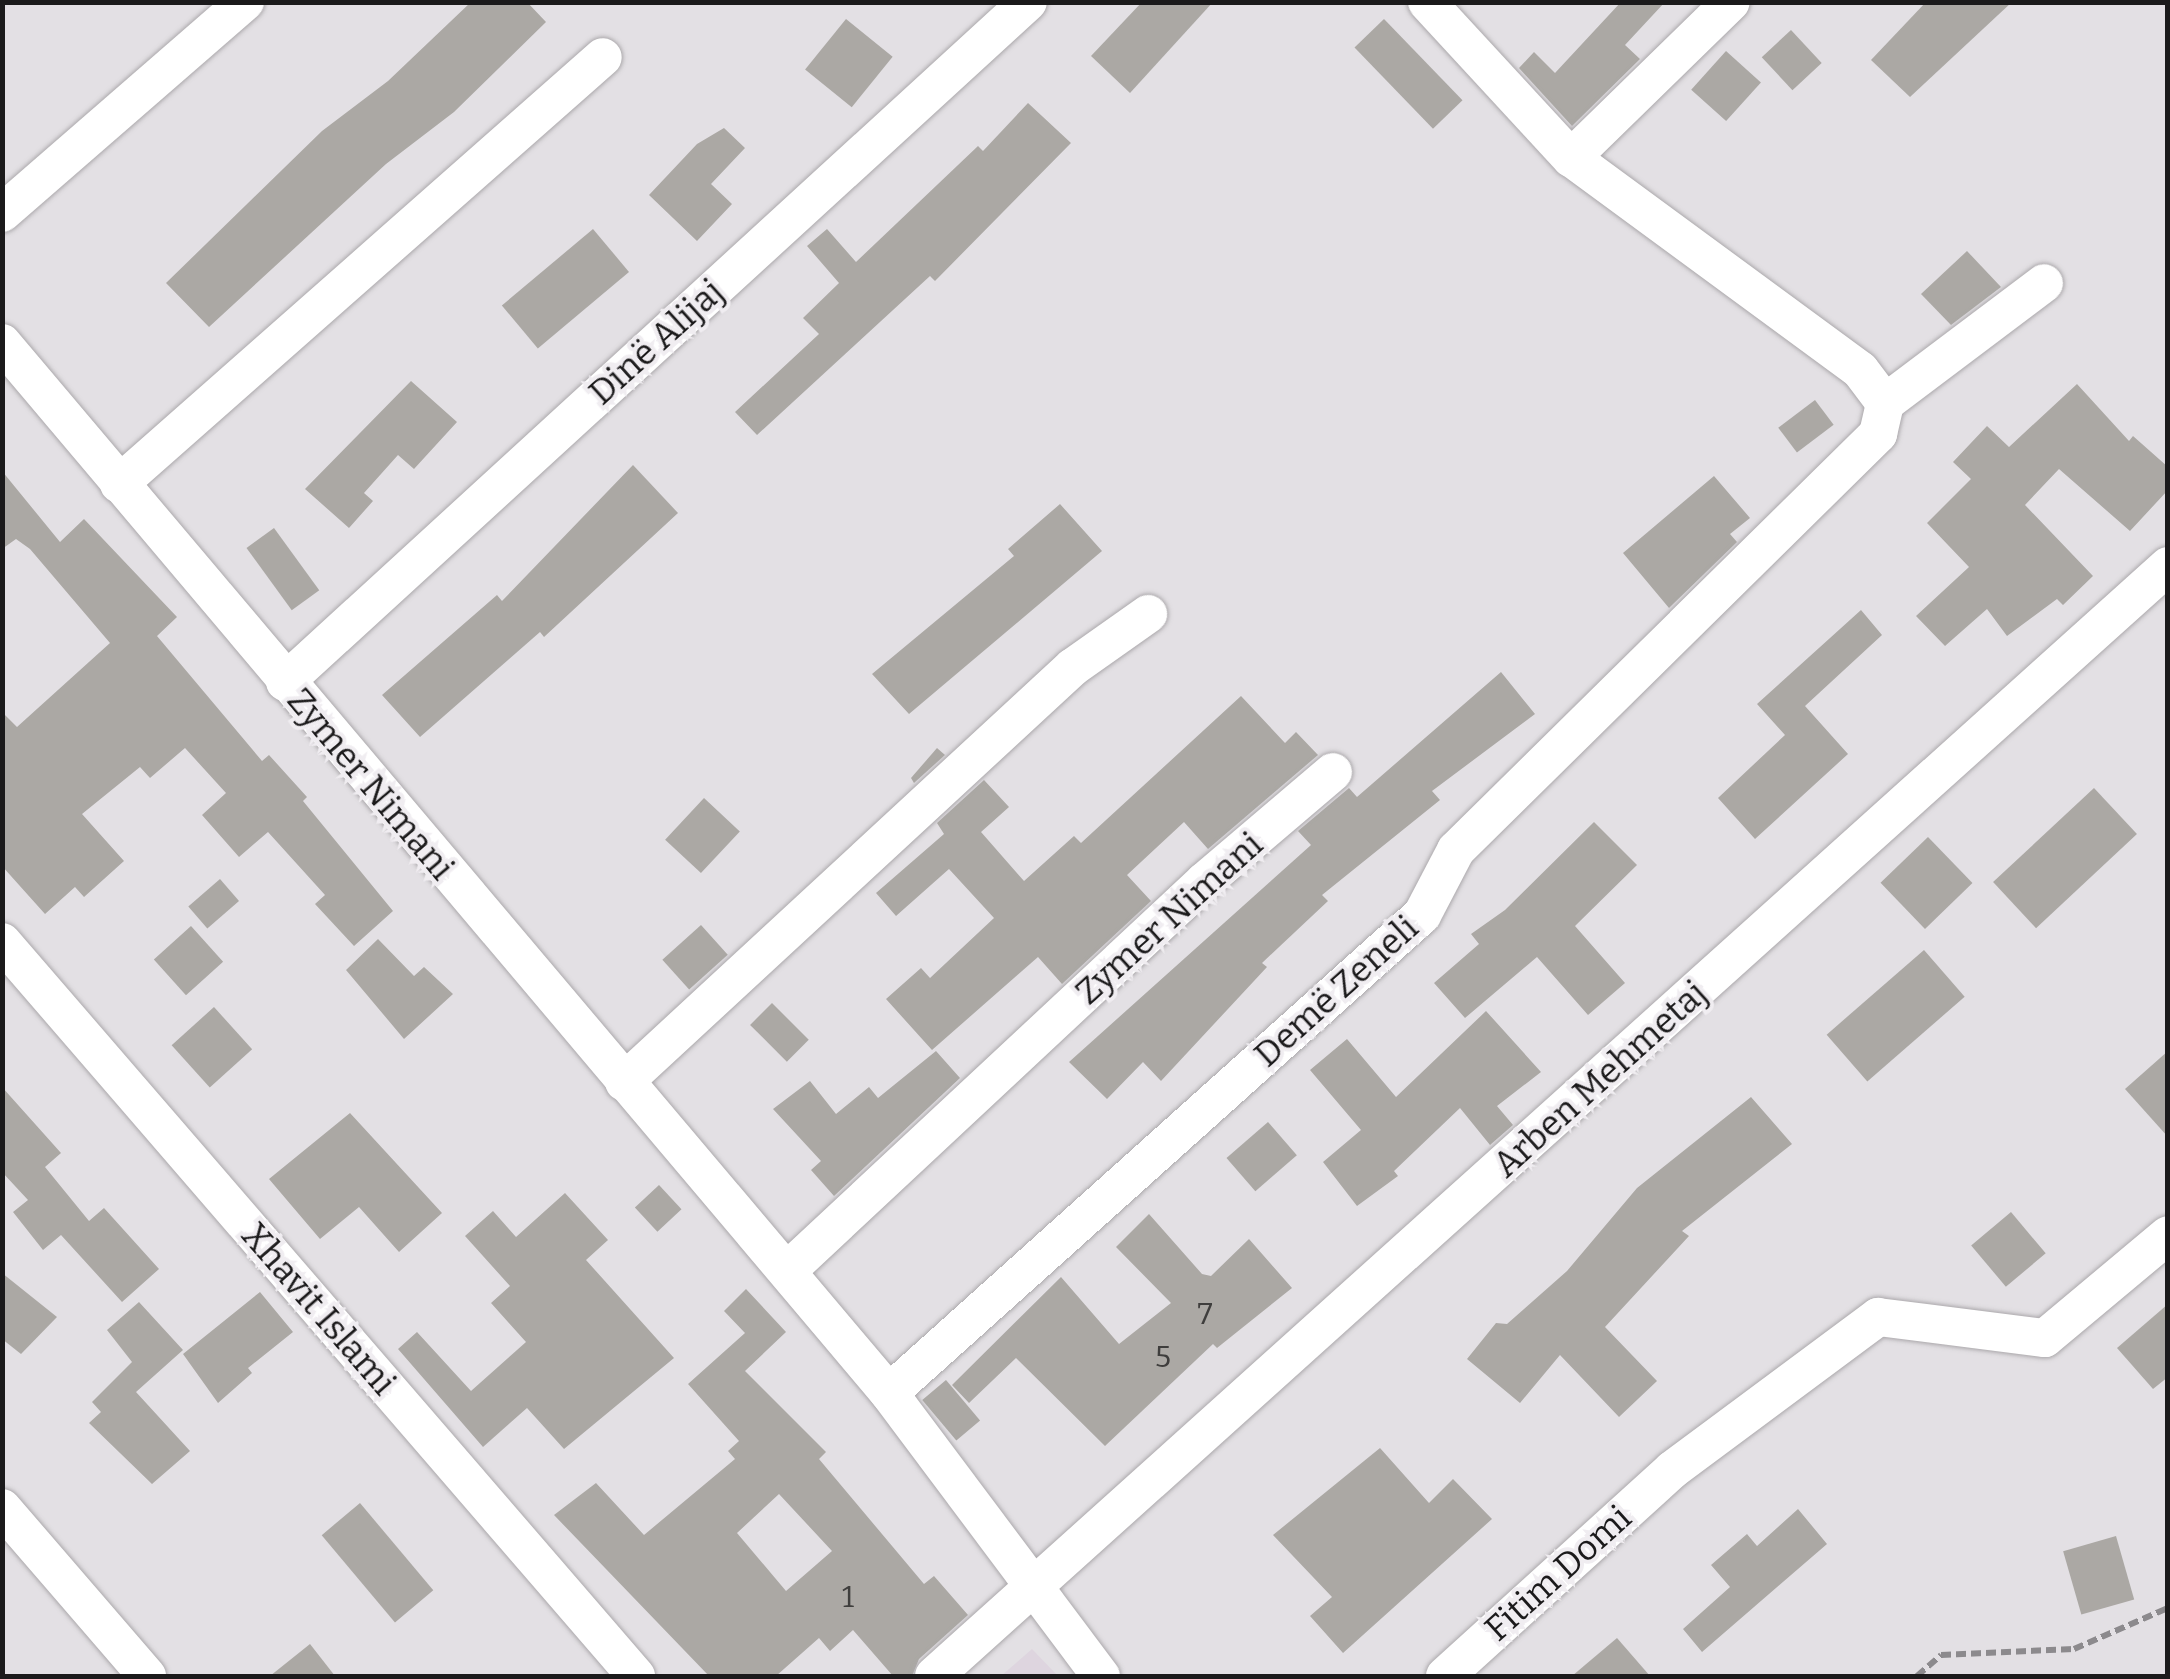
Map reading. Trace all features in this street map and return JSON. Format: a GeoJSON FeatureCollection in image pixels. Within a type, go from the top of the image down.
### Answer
{"type":"FeatureCollection","features":[{"type":"Feature","properties":{"kind":"street"},"geometry":{"type":"LineString","coordinates":[[2,213],[245,2]]}},
{"type":"Feature","properties":{"kind":"street","name":"Dinë Alijaj"},"geometry":{"type":"LineString","coordinates":[[284,682],[1028,2]]}},
{"type":"Feature","properties":{"kind":"street"},"geometry":{"type":"LineString","coordinates":[[1427,2],[1570,158],[1860,370],[1882,418]]}},
{"type":"Feature","properties":{"kind":"street"},"geometry":{"type":"LineString","coordinates":[[1570,158],[1730,2]]}},
{"type":"Feature","properties":{"kind":"street"},"geometry":{"type":"LineString","coordinates":[[119,484],[602,57]]}},
{"type":"Feature","properties":{"kind":"street","name":"Demë Zeneli"},"geometry":{"type":"LineString","coordinates":[[889,1392],[1422,915],[1456,850],[1882,418],[2044,284]]}},
{"type":"Feature","properties":{"kind":"street","name":"Zymer Nimani"},"geometry":{"type":"LineString","coordinates":[[2,343],[284,682],[889,1392],[1000,1536],[1033,1594]]}},
{"type":"Feature","properties":{"kind":"street","name":"Arben Mehmetaj"},"geometry":{"type":"LineString","coordinates":[[934,1676],[1033,1594],[2168,566]]}},
{"type":"Feature","properties":{"kind":"street"},"geometry":{"type":"LineString","coordinates":[[624,1082],[1073,666],[1148,614]]}},
{"type":"Feature","properties":{"kind":"street","name":"Zymer Nimani"},"geometry":{"type":"LineString","coordinates":[[787,1271],[1205,882],[1334,772]]}},
{"type":"Feature","properties":{"kind":"street","name":"Xhavit Islami"},"geometry":{"type":"LineString","coordinates":[[2,942],[636,1676]]}},
{"type":"Feature","properties":{"kind":"street","name":"Fitim Domi"},"geometry":{"type":"LineString","coordinates":[[1444,1676],[1672,1470],[1878,1317],[2044,1338],[2168,1236]]}},
{"type":"Feature","properties":{"kind":"street"},"geometry":{"type":"LineString","coordinates":[[2,1508],[147,1676]]}},
{"type":"Feature","properties":{"kind":"street"},"geometry":{"type":"LineString","coordinates":[[1033,1594],[1101,1676]]}},
{"type":"Feature","properties":{"kind":"path"},"geometry":{"type":"LineString","coordinates":[[1917,1676],[1941,1655],[2074,1649],[2168,1608]]}},
{"type":"Feature","properties":{"kind":"shaded area"},"geometry":{"type":"Polygon","coordinates":[[[1032,1649],[1058,1676],[1001,1676],[1032,1649]]]}},
{"type":"Feature","properties":{"kind":"building"},"geometry":{"type":"Polygon","coordinates":[[[471,2],[527,2],[546,22],[454,112],[386,164],[209,327],[166,283],[322,131],[388,81],[471,2]]]}},
{"type":"Feature","properties":{"kind":"building"},"geometry":{"type":"Polygon","coordinates":[[[1142,2],[1213,2],[1130,93],[1091,56],[1142,2]]]}},
{"type":"Feature","properties":{"kind":"building"},"geometry":{"type":"Polygon","coordinates":[[[1621,2],[1665,2],[1625,45],[1640,59],[1572,126],[1519,68],[1534,52],[1555,73],[1621,2]]]}},
{"type":"Feature","properties":{"kind":"building"},"geometry":{"type":"Polygon","coordinates":[[[1926,2],[2012,2],[1910,97],[1871,60],[1926,2]]]}},
{"type":"Feature","properties":{"kind":"building"},"geometry":{"type":"Polygon","coordinates":[[[846,19],[893,57],[852,107],[805,70],[846,19]]]}},
{"type":"Feature","properties":{"kind":"building"},"geometry":{"type":"Polygon","coordinates":[[[1384,19],[1462,100],[1433,129],[1355,47],[1384,19]]]}},
{"type":"Feature","properties":{"kind":"building"},"geometry":{"type":"Polygon","coordinates":[[[1791,30],[1822,63],[1792,90],[1762,57],[1791,30]]]}},
{"type":"Feature","properties":{"kind":"building"},"geometry":{"type":"Polygon","coordinates":[[[1726,51],[1761,82],[1726,121],[1691,90],[1726,51]]]}},
{"type":"Feature","properties":{"kind":"building"},"geometry":{"type":"Polygon","coordinates":[[[1028,103],[1071,143],[935,281],[930,276],[757,435],[735,412],[819,334],[803,318],[839,283],[807,246],[827,229],[856,262],[978,146],[983,151],[1028,103]]]}},
{"type":"Feature","properties":{"kind":"building"},"geometry":{"type":"Polygon","coordinates":[[[724,128],[745,148],[711,184],[732,204],[697,241],[649,195],[697,144],[724,128]]]}},
{"type":"Feature","properties":{"kind":"building"},"geometry":{"type":"Polygon","coordinates":[[[593,229],[629,272],[538,348],[502,305],[593,229]]]}},
{"type":"Feature","properties":{"kind":"building"},"geometry":{"type":"Polygon","coordinates":[[[1967,251],[2001,287],[1951,325],[1921,294],[1967,251]]]}},
{"type":"Feature","properties":{"kind":"building"},"geometry":{"type":"Polygon","coordinates":[[[411,381],[457,422],[414,469],[398,455],[364,493],[373,501],[349,528],[305,489],[411,381]]]}},
{"type":"Feature","properties":{"kind":"building"},"geometry":{"type":"Polygon","coordinates":[[[2077,384],[2129,441],[2133,436],[2168,467],[2168,490],[2130,531],[2059,469],[2025,505],[2093,576],[2063,605],[2057,599],[2007,636],[1987,609],[1945,646],[1916,616],[1969,567],[1927,523],[1971,479],[1953,462],[1987,426],[2009,447],[2077,384]]]}},
{"type":"Feature","properties":{"kind":"building"},"geometry":{"type":"Polygon","coordinates":[[[1815,400],[1834,425],[1797,452],[1778,428],[1815,400]]]}},
{"type":"Feature","properties":{"kind":"building"},"geometry":{"type":"Polygon","coordinates":[[[633,465],[678,513],[544,637],[540,632],[420,737],[382,695],[497,595],[502,601],[633,465]]]}},
{"type":"Feature","properties":{"kind":"building"},"geometry":{"type":"Polygon","coordinates":[[[2,471],[60,542],[84,519],[177,617],[157,636],[262,761],[269,755],[307,797],[303,801],[393,911],[354,946],[315,904],[325,895],[268,832],[239,857],[202,815],[226,793],[185,748],[150,778],[140,767],[82,814],[124,861],[84,897],[75,887],[45,914],[2,866],[2,712],[17,727],[110,643],[30,549],[16,539],[2,549],[2,471]]]}},
{"type":"Feature","properties":{"kind":"building"},"geometry":{"type":"Polygon","coordinates":[[[1714,476],[1750,518],[1730,534],[1737,542],[1669,608],[1623,553],[1714,476]]]}},
{"type":"Feature","properties":{"kind":"building"},"geometry":{"type":"Polygon","coordinates":[[[1060,504],[1102,551],[909,714],[872,674],[1014,556],[1008,549],[1060,504]]]}},
{"type":"Feature","properties":{"kind":"building"},"geometry":{"type":"Polygon","coordinates":[[[274,528],[319,590],[292,610],[246,548],[274,528]]]}},
{"type":"Feature","properties":{"kind":"building"},"geometry":{"type":"Polygon","coordinates":[[[1861,610],[1882,635],[1805,706],[1848,754],[1755,839],[1718,798],[1785,735],[1757,704],[1861,610]]]}},
{"type":"Feature","properties":{"kind":"building"},"geometry":{"type":"Polygon","coordinates":[[[1501,672],[1535,714],[1432,791],[1440,800],[1322,895],[1328,901],[1262,963],[1267,967],[1161,1081],[1143,1062],[1107,1099],[1069,1062],[1311,845],[1298,831],[1349,788],[1357,797],[1501,672]]]}},
{"type":"Feature","properties":{"kind":"building"},"geometry":{"type":"Polygon","coordinates":[[[1241,696],[1285,743],[1296,732],[1318,755],[1208,849],[1184,822],[1127,875],[1151,901],[1062,984],[1038,957],[932,1050],[886,999],[921,968],[930,978],[994,918],[949,869],[896,916],[876,893],[944,834],[937,823],[984,780],[1009,807],[981,832],[1024,881],[1074,836],[1081,843],[1241,696]]]}},
{"type":"Feature","properties":{"kind":"building"},"geometry":{"type":"Polygon","coordinates":[[[937,748],[945,755],[914,783],[911,778],[937,748]]]}},
{"type":"Feature","properties":{"kind":"building"},"geometry":{"type":"Polygon","coordinates":[[[2094,788],[2137,834],[2036,928],[1993,882],[2094,788]]]}},
{"type":"Feature","properties":{"kind":"building"},"geometry":{"type":"Polygon","coordinates":[[[704,798],[740,831],[701,873],[665,840],[704,798]]]}},
{"type":"Feature","properties":{"kind":"building"},"geometry":{"type":"Polygon","coordinates":[[[1594,822],[1637,865],[1575,926],[1625,983],[1588,1015],[1537,957],[1465,1018],[1434,983],[1479,944],[1471,934],[1505,910],[1594,822]]]}},
{"type":"Feature","properties":{"kind":"building"},"geometry":{"type":"Polygon","coordinates":[[[1928,837],[1972,883],[1925,929],[1881,883],[1928,837]]]}},
{"type":"Feature","properties":{"kind":"building"},"geometry":{"type":"Polygon","coordinates":[[[220,879],[239,901],[207,928],[188,907],[220,879]]]}},
{"type":"Feature","properties":{"kind":"building"},"geometry":{"type":"Polygon","coordinates":[[[701,925],[728,955],[689,990],[662,960],[701,925]]]}},
{"type":"Feature","properties":{"kind":"building"},"geometry":{"type":"Polygon","coordinates":[[[191,926],[223,962],[186,995],[154,959],[191,926]]]}},
{"type":"Feature","properties":{"kind":"building"},"geometry":{"type":"Polygon","coordinates":[[[378,939],[414,976],[424,967],[453,994],[404,1039],[346,970],[378,939]]]}},
{"type":"Feature","properties":{"kind":"building"},"geometry":{"type":"Polygon","coordinates":[[[1924,950],[1965,997],[1867,1081],[1827,1035],[1924,950]]]}},
{"type":"Feature","properties":{"kind":"building"},"geometry":{"type":"Polygon","coordinates":[[[772,1003],[809,1040],[787,1062],[750,1025],[772,1003]]]}},
{"type":"Feature","properties":{"kind":"building"},"geometry":{"type":"Polygon","coordinates":[[[214,1007],[252,1049],[210,1087],[172,1045],[214,1007]]]}},
{"type":"Feature","properties":{"kind":"building"},"geometry":{"type":"Polygon","coordinates":[[[1486,1011],[1541,1072],[1497,1106],[1513,1125],[1490,1145],[1460,1108],[1394,1171],[1398,1176],[1357,1206],[1323,1162],[1361,1130],[1310,1070],[1347,1039],[1396,1097],[1486,1011]]]}},
{"type":"Feature","properties":{"kind":"building"},"geometry":{"type":"Polygon","coordinates":[[[936,1051],[960,1078],[834,1196],[811,1170],[821,1161],[773,1109],[810,1081],[836,1114],[869,1087],[878,1098],[936,1051]]]}},
{"type":"Feature","properties":{"kind":"building"},"geometry":{"type":"Polygon","coordinates":[[[2168,1051],[2168,1137],[2125,1089],[2168,1051]]]}},
{"type":"Feature","properties":{"kind":"building"},"geometry":{"type":"Polygon","coordinates":[[[2,1087],[61,1153],[45,1167],[89,1221],[104,1208],[159,1269],[122,1302],[61,1235],[43,1250],[13,1212],[28,1200],[2,1172],[2,1087]]]}},
{"type":"Feature","properties":{"kind":"building"},"geometry":{"type":"Polygon","coordinates":[[[1751,1097],[1792,1144],[1682,1231],[1689,1236],[1605,1327],[1657,1381],[1619,1417],[1560,1355],[1520,1403],[1467,1359],[1496,1323],[1507,1324],[1567,1271],[1637,1188],[1751,1097]]]}},
{"type":"Feature","properties":{"kind":"building"},"geometry":{"type":"Polygon","coordinates":[[[350,1113],[442,1213],[399,1252],[359,1207],[320,1239],[269,1179],[350,1113]]]}},
{"type":"Feature","properties":{"kind":"building"},"geometry":{"type":"Polygon","coordinates":[[[1268,1122],[1297,1155],[1255,1191],[1226,1158],[1268,1122]]]}},
{"type":"Feature","properties":{"kind":"building"},"geometry":{"type":"Polygon","coordinates":[[[659,1185],[682,1209],[657,1232],[635,1208],[659,1185]]]}},
{"type":"Feature","properties":{"kind":"building"},"geometry":{"type":"Polygon","coordinates":[[[565,1193],[608,1240],[586,1260],[674,1358],[564,1449],[527,1408],[483,1447],[398,1349],[417,1332],[471,1391],[526,1342],[491,1303],[510,1286],[465,1236],[493,1211],[516,1237],[565,1193]]]}},
{"type":"Feature","properties":{"kind":"building"},"geometry":{"type":"Polygon","coordinates":[[[2011,1212],[2046,1253],[2006,1287],[1971,1245],[2011,1212]]]}},
{"type":"Feature","properties":{"kind":"building"},"geometry":{"type":"Polygon","coordinates":[[[1149,1214],[1202,1274],[1211,1276],[1249,1239],[1292,1288],[1217,1348],[1213,1344],[1105,1446],[1016,1358],[969,1403],[952,1385],[1061,1277],[1119,1344],[1171,1303],[1116,1247],[1149,1214]]]}},
{"type":"Feature","properties":{"kind":"building"},"geometry":{"type":"Polygon","coordinates":[[[2,1273],[57,1317],[21,1354],[2,1339],[2,1273]]]}},
{"type":"Feature","properties":{"kind":"building"},"geometry":{"type":"Polygon","coordinates":[[[746,1289],[786,1332],[745,1371],[826,1452],[819,1459],[924,1584],[934,1576],[968,1615],[919,1659],[912,1676],[893,1676],[853,1630],[830,1651],[819,1638],[776,1676],[709,1676],[554,1515],[596,1483],[644,1535],[735,1459],[728,1451],[739,1441],[688,1384],[745,1333],[724,1311],[746,1289]],[[779,1494],[737,1533],[786,1591],[832,1551],[779,1494]]]}},
{"type":"Feature","properties":{"kind":"building"},"geometry":{"type":"Polygon","coordinates":[[[260,1292],[293,1332],[248,1368],[252,1373],[218,1403],[183,1354],[260,1292]]]}},
{"type":"Feature","properties":{"kind":"building"},"geometry":{"type":"Polygon","coordinates":[[[139,1302],[183,1350],[136,1392],[190,1451],[152,1484],[89,1423],[101,1412],[92,1402],[132,1362],[107,1330],[139,1302]]]}},
{"type":"Feature","properties":{"kind":"building"},"geometry":{"type":"Polygon","coordinates":[[[2168,1304],[2168,1377],[2153,1389],[2117,1348],[2168,1304]]]}},
{"type":"Feature","properties":{"kind":"building"},"geometry":{"type":"Polygon","coordinates":[[[946,1380],[980,1421],[956,1441],[922,1400],[946,1380]]]}},
{"type":"Feature","properties":{"kind":"building"},"geometry":{"type":"Polygon","coordinates":[[[1380,1448],[1429,1503],[1453,1479],[1492,1519],[1343,1653],[1310,1616],[1332,1597],[1273,1535],[1380,1448]]]}},
{"type":"Feature","properties":{"kind":"building"},"geometry":{"type":"Polygon","coordinates":[[[360,1503],[433,1590],[395,1622],[322,1535],[360,1503]]]}},
{"type":"Feature","properties":{"kind":"building"},"geometry":{"type":"Polygon","coordinates":[[[1798,1509],[1827,1544],[1702,1652],[1683,1629],[1730,1587],[1711,1565],[1747,1534],[1757,1546],[1798,1509]]]}},
{"type":"Feature","properties":{"kind":"building"},"geometry":{"type":"Polygon","coordinates":[[[2116,1536],[2134,1599],[2081,1615],[2063,1551],[2116,1536]]]}},
{"type":"Feature","properties":{"kind":"building"},"geometry":{"type":"Polygon","coordinates":[[[1617,1638],[1650,1676],[1572,1676],[1617,1638]]]}},
{"type":"Feature","properties":{"kind":"building"},"geometry":{"type":"Polygon","coordinates":[[[310,1644],[335,1676],[270,1676],[310,1644]]]}}]}
